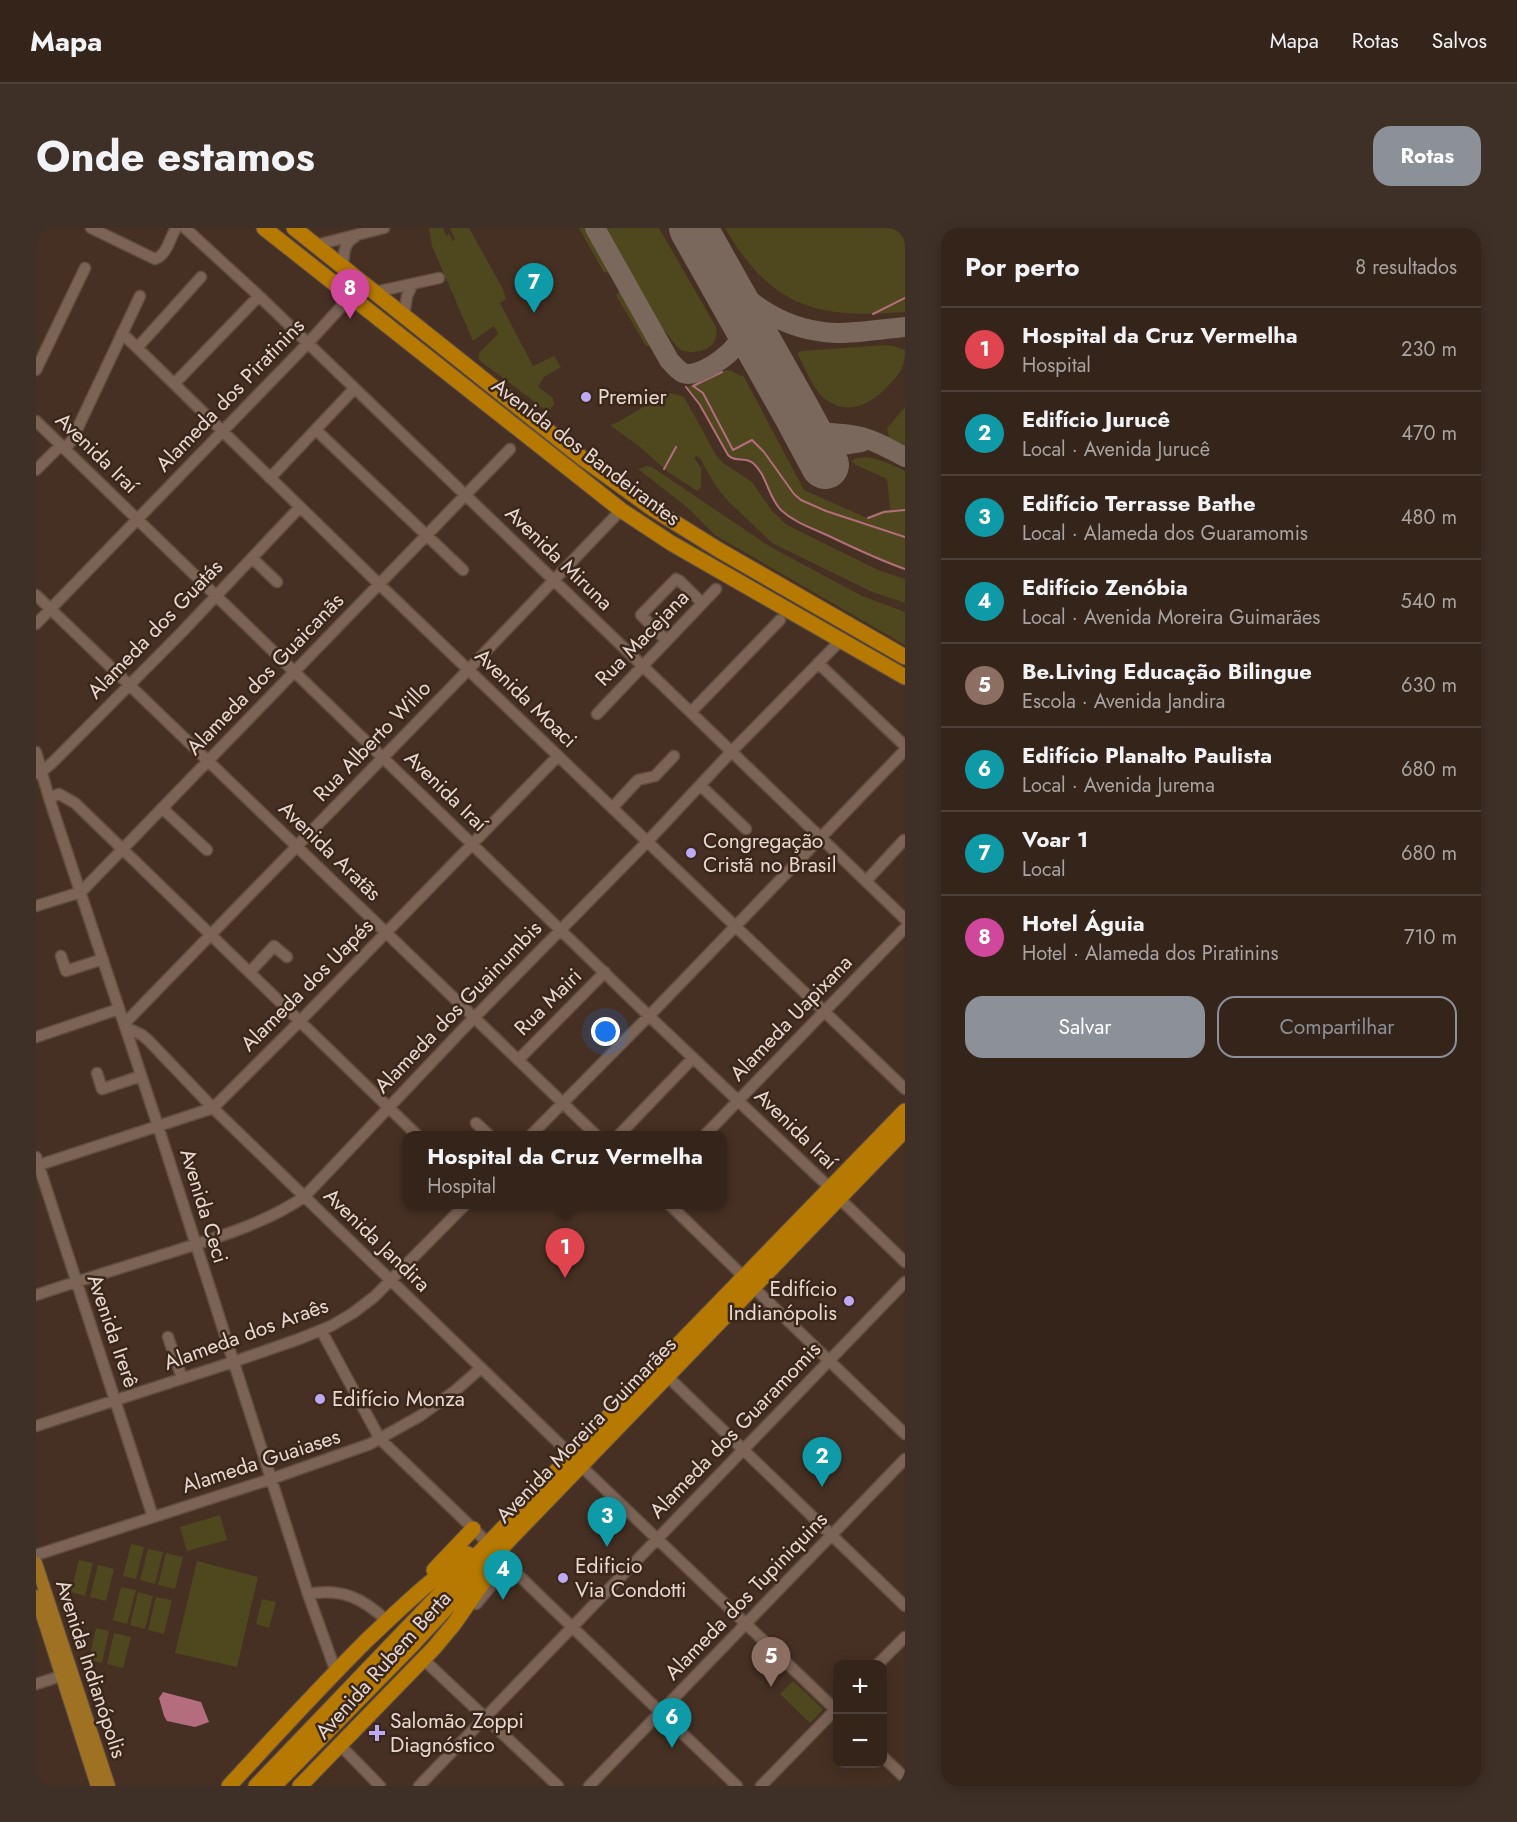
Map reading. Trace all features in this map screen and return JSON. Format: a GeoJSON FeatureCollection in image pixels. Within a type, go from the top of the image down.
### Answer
{"type":"FeatureCollection","features":[{"type":"Feature","properties":{"kind":"highway","name":"Avenida dos Bandeirantes"},"geometry":{"type":"LineString","coordinates":[[264,228],[621,510],[671,543],[905,677]]}},
{"type":"Feature","properties":{"kind":"highway","name":"Avenida dos Bandeirantes"},"geometry":{"type":"LineString","coordinates":[[294,228],[590,464],[653,509],[719,550],[905,657]]}},
{"type":"Feature","properties":{"kind":"highway","name":"Avenida Moreira Guimarães"},"geometry":{"type":"LineString","coordinates":[[835,1193],[905,1111]]}},
{"type":"Feature","properties":{"kind":"highway","name":"Avenida Moreira Guimarães"},"geometry":{"type":"LineString","coordinates":[[274,1786],[511,1538],[576,1460],[835,1193],[905,1130]]}},
{"type":"Feature","properties":{"kind":"highway","name":"Avenida Moreira Guimarães"},"geometry":{"type":"LineString","coordinates":[[256,1786],[487,1544],[667,1376],[748,1282]]}},
{"type":"Feature","properties":{"kind":"highway"},"geometry":{"type":"LineString","coordinates":[[426,1587],[438,1565],[473,1529]]}},
{"type":"Feature","properties":{"kind":"highway","name":"Avenida Rubem Berta"},"geometry":{"type":"LineString","coordinates":[[300,1786],[454,1624],[500,1558],[511,1538]]}},
{"type":"Feature","properties":{"kind":"highway","name":"Avenida Moreira Guimarães"},"geometry":{"type":"LineString","coordinates":[[229,1786],[387,1621],[467,1555],[487,1544]]}},
{"type":"Feature","properties":{"kind":"main road","name":"Avenida Indianópolis"},"geometry":{"type":"LineString","coordinates":[[36,1563],[109,1786]]}},
{"type":"Feature","properties":{"kind":"main road","name":"Avenida Indianópolis"},"geometry":{"type":"LineString","coordinates":[[36,1596],[97,1786]]}},
{"type":"Feature","properties":{"kind":"street"},"geometry":{"type":"LineString","coordinates":[[91,228],[155,259],[163,254],[176,228]]}},
{"type":"Feature","properties":{"kind":"street","name":"Avenida Miruna"},"geometry":{"type":"LineString","coordinates":[[185,228],[555,580],[905,919]]}},
{"type":"Feature","properties":{"kind":"street"},"geometry":{"type":"LineString","coordinates":[[316,246],[384,228]]}},
{"type":"Feature","properties":{"kind":"street"},"geometry":{"type":"LineString","coordinates":[[343,267],[345,246],[348,240],[358,235]]}},
{"type":"Feature","properties":{"kind":"street"},"geometry":{"type":"LineString","coordinates":[[36,370],[85,268]]}},
{"type":"Feature","properties":{"kind":"street"},"geometry":{"type":"LineString","coordinates":[[137,348],[201,277]]}},
{"type":"Feature","properties":{"kind":"street"},"geometry":{"type":"LineString","coordinates":[[375,292],[439,278]]}},
{"type":"Feature","properties":{"kind":"street"},"geometry":{"type":"LineString","coordinates":[[404,315],[407,296],[412,285]]}},
{"type":"Feature","properties":{"kind":"street"},"geometry":{"type":"LineString","coordinates":[[36,470],[72,440],[140,296]]}},
{"type":"Feature","properties":{"kind":"street"},"geometry":{"type":"LineString","coordinates":[[174,384],[259,296]]}},
{"type":"Feature","properties":{"kind":"street","name":"Alameda dos Piratinins"},"geometry":{"type":"LineString","coordinates":[[36,624],[308,344],[351,296]]}},
{"type":"Feature","properties":{"kind":"street","name":"Avenida Moaci"},"geometry":{"type":"LineString","coordinates":[[122,333],[380,585],[905,1089]]}},
{"type":"Feature","properties":{"kind":"street"},"geometry":{"type":"LineString","coordinates":[[270,478],[354,389]]}},
{"type":"Feature","properties":{"kind":"street","name":"Avenida Iraí"},"geometry":{"type":"LineString","coordinates":[[36,421],[905,1262]]}},
{"type":"Feature","properties":{"kind":"street"},"geometry":{"type":"LineString","coordinates":[[316,430],[463,570]]}},
{"type":"Feature","properties":{"kind":"street","name":"Alameda dos Guaicanãs"},"geometry":{"type":"LineString","coordinates":[[36,906],[81,892],[510,449]]}},
{"type":"Feature","properties":{"kind":"street","name":"Alameda dos Guatás"},"geometry":{"type":"LineString","coordinates":[[39,774],[300,507]]}},
{"type":"Feature","properties":{"kind":"street","name":"Rua Alberto Willo"},"geometry":{"type":"LineString","coordinates":[[124,1026],[621,510]]}},
{"type":"Feature","properties":{"kind":"street"},"geometry":{"type":"LineString","coordinates":[[252,558],[277,582]]}},
{"type":"Feature","properties":{"kind":"street"},"geometry":{"type":"LineString","coordinates":[[666,640],[641,615],[675,580],[680,581],[702,603]]}},
{"type":"Feature","properties":{"kind":"street","name":"Rua Macejana"},"geometry":{"type":"LineString","coordinates":[[597,714],[716,589]]}},
{"type":"Feature","properties":{"kind":"street","name":"Avenida Aratãs"},"geometry":{"type":"LineString","coordinates":[[36,594],[592,1131]]}},
{"type":"Feature","properties":{"kind":"street"},"geometry":{"type":"LineString","coordinates":[[691,712],[780,620]]}},
{"type":"Feature","properties":{"kind":"street","name":"Alameda dos Guainumbis"},"geometry":{"type":"LineString","coordinates":[[36,1295],[262,1221],[304,1197],[474,1017],[647,842],[840,641]]}},
{"type":"Feature","properties":{"kind":"street"},"geometry":{"type":"LineString","coordinates":[[536,1131],[649,1016],[905,748],[818,663]]}},
{"type":"Feature","properties":{"kind":"street","name":"Avenida Ceci"},"geometry":{"type":"LineString","coordinates":[[36,752],[39,774],[81,892],[308,1594],[336,1672]]}},
{"type":"Feature","properties":{"kind":"street","name":"Alameda dos Uapés"},"geometry":{"type":"LineString","coordinates":[[37,1163],[213,1108],[558,756]]}},
{"type":"Feature","properties":{"kind":"street"},"geometry":{"type":"LineString","coordinates":[[612,808],[638,780],[655,776],[674,756]]}},
{"type":"Feature","properties":{"kind":"street"},"geometry":{"type":"LineString","coordinates":[[701,786],[746,829]]}},
{"type":"Feature","properties":{"kind":"street"},"geometry":{"type":"LineString","coordinates":[[49,798],[59,794],[75,803],[413,1131]]}},
{"type":"Feature","properties":{"kind":"street"},"geometry":{"type":"LineString","coordinates":[[162,808],[207,850]]}},
{"type":"Feature","properties":{"kind":"street"},"geometry":{"type":"LineString","coordinates":[[866,881],[904,840]]}},
{"type":"Feature","properties":{"kind":"street","name":"Alameda Uapixana"},"geometry":{"type":"LineString","coordinates":[[709,1131],[905,928]]}},
{"type":"Feature","properties":{"kind":"street"},"geometry":{"type":"LineString","coordinates":[[250,972],[274,946],[287,957]]}},
{"type":"Feature","properties":{"kind":"street"},"geometry":{"type":"LineString","coordinates":[[61,956],[66,971],[103,959]]}},
{"type":"Feature","properties":{"kind":"street","name":"Rua Mairi"},"geometry":{"type":"LineString","coordinates":[[518,1060],[605,972]]}},
{"type":"Feature","properties":{"kind":"street"},"geometry":{"type":"LineString","coordinates":[[36,1037],[119,1010]]}},
{"type":"Feature","properties":{"kind":"street","name":"Avenida Jandira"},"geometry":{"type":"LineString","coordinates":[[124,1026],[142,1035],[159,1051],[213,1108],[304,1197],[833,1706]]}},
{"type":"Feature","properties":{"kind":"street"},"geometry":{"type":"LineString","coordinates":[[134,1053],[144,1050],[159,1051]]}},
{"type":"Feature","properties":{"kind":"street"},"geometry":{"type":"LineString","coordinates":[[623,1131],[693,1058]]}},
{"type":"Feature","properties":{"kind":"street"},"geometry":{"type":"LineString","coordinates":[[97,1073],[102,1089],[141,1076]]}},
{"type":"Feature","properties":{"kind":"street"},"geometry":{"type":"LineString","coordinates":[[476,1123],[485,1131]]}},
{"type":"Feature","properties":{"kind":"street","name":"Avenida Irerê"},"geometry":{"type":"LineString","coordinates":[[37,1163],[153,1517]]}},
{"type":"Feature","properties":{"kind":"street","name":"Alameda dos Araês"},"geometry":{"type":"LineString","coordinates":[[36,1426],[233,1362],[321,1330],[353,1313],[392,1281],[461,1209]]}},
{"type":"Feature","properties":{"kind":"street"},"geometry":{"type":"LineString","coordinates":[[674,1209],[905,1434]]}},
{"type":"Feature","properties":{"kind":"street","name":"Alameda dos Guaramomis"},"geometry":{"type":"LineString","coordinates":[[419,1786],[905,1282]]}},
{"type":"Feature","properties":{"kind":"street"},"geometry":{"type":"LineString","coordinates":[[321,1330],[380,1439],[487,1544]]}},
{"type":"Feature","properties":{"kind":"street"},"geometry":{"type":"LineString","coordinates":[[168,1337],[182,1378]]}},
{"type":"Feature","properties":{"kind":"street","name":"Alameda Guaiases"},"geometry":{"type":"LineString","coordinates":[[36,1555],[271,1479],[380,1439],[420,1416],[482,1368]]}},
{"type":"Feature","properties":{"kind":"street"},"geometry":{"type":"LineString","coordinates":[[667,1376],[905,1606]]}},
{"type":"Feature","properties":{"kind":"street","name":"Alameda dos Tupiniquins"},"geometry":{"type":"LineString","coordinates":[[590,1786],[905,1459]]}},
{"type":"Feature","properties":{"kind":"street"},"geometry":{"type":"LineString","coordinates":[[454,1624],[460,1623],[508,1567],[517,1573],[737,1786]]}},
{"type":"Feature","properties":{"kind":"street"},"geometry":{"type":"LineString","coordinates":[[308,1594],[332,1592],[352,1596],[372,1608],[387,1621]]}},
{"type":"Feature","properties":{"kind":"street"},"geometry":{"type":"LineString","coordinates":[[883,1660],[905,1637]]}},
{"type":"Feature","properties":{"kind":"street"},"geometry":{"type":"LineString","coordinates":[[423,1659],[558,1786]]}},
{"type":"Feature","properties":{"kind":"street"},"geometry":{"type":"LineString","coordinates":[[36,1684],[61,1676]]}},
{"type":"Feature","properties":{"kind":"street"},"geometry":{"type":"LineString","coordinates":[[761,1786],[833,1714]]}},
{"type":"Feature","properties":{"kind":"street"},"geometry":{"type":"LineString","coordinates":[[340,1745],[380,1786]]}},
{"type":"Feature","properties":{"kind":"street"},"geometry":{"type":"LineString","coordinates":[[887,1761],[905,1778]]}},
{"type":"Feature","properties":{"kind":"shaded area"},"geometry":{"type":"Polygon","coordinates":[[[429,228],[443,228],[446,236],[449,234],[453,241],[455,240],[450,228],[469,228],[503,289],[506,299],[500,303],[533,366],[554,356],[561,367],[544,377],[538,387],[553,398],[554,404],[548,412],[479,360],[479,353],[498,334],[494,326],[473,341],[432,246],[429,228]]]}},
{"type":"Feature","properties":{"kind":"shaded area"},"geometry":{"type":"Polygon","coordinates":[[[579,228],[589,228],[611,267],[610,271],[605,273],[603,271],[579,228]]]}},
{"type":"Feature","properties":{"kind":"shaded area"},"geometry":{"type":"Polygon","coordinates":[[[602,228],[659,228],[716,327],[716,337],[712,345],[692,352],[683,351],[677,346],[640,296],[602,228]]]}},
{"type":"Feature","properties":{"kind":"shaded area"},"geometry":{"type":"Polygon","coordinates":[[[725,228],[905,228],[905,312],[846,313],[822,310],[800,303],[779,292],[761,276],[725,228]]]}},
{"type":"Feature","properties":{"kind":"shaded area"},"geometry":{"type":"Polygon","coordinates":[[[621,290],[625,291],[652,338],[649,346],[646,346],[616,295],[621,290]]]}},
{"type":"Feature","properties":{"kind":"shaded area"},"geometry":{"type":"Polygon","coordinates":[[[885,345],[905,350],[904,362],[900,371],[873,399],[850,407],[834,404],[821,396],[798,355],[802,351],[885,345]]]}},
{"type":"Feature","properties":{"kind":"shaded area"},"geometry":{"type":"Polygon","coordinates":[[[726,370],[743,375],[804,490],[867,518],[890,509],[887,479],[851,461],[857,458],[871,458],[905,471],[905,569],[796,520],[776,502],[762,473],[754,463],[728,455],[701,405],[687,387],[726,370]]]}},
{"type":"Feature","properties":{"kind":"shaded area"},"geometry":{"type":"Polygon","coordinates":[[[671,393],[684,397],[716,455],[723,463],[752,482],[772,511],[787,525],[878,570],[905,579],[905,603],[870,591],[772,543],[728,501],[715,485],[700,458],[696,456],[694,458],[701,468],[701,487],[697,491],[668,472],[610,425],[665,394],[671,393]]]}},
{"type":"Feature","properties":{"kind":"shaded area"},"geometry":{"type":"Polygon","coordinates":[[[905,407],[905,446],[889,438],[887,428],[905,407]]]}},
{"type":"Feature","properties":{"kind":"shaded area"},"geometry":{"type":"Polygon","coordinates":[[[652,467],[769,546],[862,596],[905,612],[905,645],[715,535],[688,508],[638,469],[652,467]]]}},
{"type":"Feature","properties":{"kind":"shaded area"},"geometry":{"type":"Polygon","coordinates":[[[220,1515],[227,1540],[187,1551],[180,1527],[220,1515]]]}},
{"type":"Feature","properties":{"kind":"shaded area"},"geometry":{"type":"Polygon","coordinates":[[[131,1544],[144,1547],[136,1579],[123,1576],[131,1544]]]}},
{"type":"Feature","properties":{"kind":"shaded area"},"geometry":{"type":"Polygon","coordinates":[[[148,1549],[163,1552],[155,1584],[140,1580],[148,1549]]]}},
{"type":"Feature","properties":{"kind":"shaded area"},"geometry":{"type":"Polygon","coordinates":[[[166,1553],[183,1557],[175,1589],[158,1585],[166,1553]]]}},
{"type":"Feature","properties":{"kind":"shaded area"},"geometry":{"type":"Polygon","coordinates":[[[79,1560],[93,1563],[85,1596],[71,1592],[79,1560]]]}},
{"type":"Feature","properties":{"kind":"shaded area"},"geometry":{"type":"Polygon","coordinates":[[[197,1561],[258,1577],[237,1667],[175,1653],[197,1561]]]}},
{"type":"Feature","properties":{"kind":"shaded area"},"geometry":{"type":"Polygon","coordinates":[[[98,1565],[114,1569],[106,1601],[90,1597],[98,1565]]]}},
{"type":"Feature","properties":{"kind":"shaded area"},"geometry":{"type":"Polygon","coordinates":[[[121,1587],[136,1590],[127,1624],[113,1620],[121,1587]]]}},
{"type":"Feature","properties":{"kind":"shaded area"},"geometry":{"type":"Polygon","coordinates":[[[138,1592],[153,1596],[145,1629],[130,1625],[138,1592]]]}},
{"type":"Feature","properties":{"kind":"shaded area"},"geometry":{"type":"Polygon","coordinates":[[[156,1597],[172,1600],[164,1634],[148,1630],[156,1597]]]}},
{"type":"Feature","properties":{"kind":"shaded area"},"geometry":{"type":"Polygon","coordinates":[[[262,1599],[276,1602],[269,1628],[256,1624],[262,1599]]]}},
{"type":"Feature","properties":{"kind":"shaded area"},"geometry":{"type":"Polygon","coordinates":[[[96,1628],[109,1631],[102,1663],[89,1660],[96,1628]]]}},
{"type":"Feature","properties":{"kind":"shaded area"},"geometry":{"type":"Polygon","coordinates":[[[114,1633],[131,1637],[123,1668],[107,1664],[114,1633]]]}},
{"type":"Feature","properties":{"kind":"shaded area"},"geometry":{"type":"Polygon","coordinates":[[[793,1681],[822,1708],[822,1711],[810,1723],[780,1694],[793,1681]]]}},
{"type":"Feature","properties":{"kind":"shaded area"},"geometry":{"type":"Polygon","coordinates":[[[163,1692],[201,1702],[209,1722],[195,1727],[167,1721],[159,1698],[163,1692]]]}},
{"type":"Feature","properties":{"kind":"waterway"},"geometry":{"type":"LineString","coordinates":[[873,314],[905,298]]}},
{"type":"Feature","properties":{"kind":"waterway"},"geometry":{"type":"LineString","coordinates":[[722,372],[693,386],[703,393],[733,450],[752,440],[801,500],[826,511],[905,537]]}},
{"type":"Feature","properties":{"kind":"waterway"},"geometry":{"type":"LineString","coordinates":[[686,387],[700,405],[728,455],[734,459],[750,461],[758,468],[773,499],[786,515],[867,554],[905,569]]}},
{"type":"Feature","properties":{"kind":"waterway"},"geometry":{"type":"LineString","coordinates":[[664,469],[676,447]]}},
{"type":"Feature","properties":{"kind":"waterway"},"geometry":{"type":"LineString","coordinates":[[868,518],[884,512],[905,510]]}},
{"type":"Feature","properties":{"kind":"taxiway"},"geometry":{"type":"LineString","coordinates":[[595,228],[669,360],[683,373],[697,373],[714,365],[729,353],[740,338],[739,310]]}},
{"type":"Feature","properties":{"kind":"taxiway"},"geometry":{"type":"LineString","coordinates":[[715,267],[754,304],[783,321],[800,327],[836,333],[905,327]]}},
{"type":"Feature","properties":{"kind":"taxiway"},"geometry":{"type":"LineString","coordinates":[[797,413],[821,431],[867,439],[905,457]]}},
{"type":"Feature","properties":{"kind":"taxiway"},"geometry":{"type":"LineString","coordinates":[[820,456],[842,445],[861,442]]}},
{"type":"Feature","properties":{"kind":"runway"},"geometry":{"type":"LineString","coordinates":[[693,228],[825,465]]}},
{"type":"Feature","properties":{"kind":"place","name":"Voar 1"},"geometry":{"type":"Point","coordinates":[534,313]}},
{"type":"Feature","properties":{"kind":"place","name":"Hotel Águia"},"geometry":{"type":"Point","coordinates":[350,319]}},
{"type":"Feature","properties":{"kind":"place","name":"Premier"},"geometry":{"type":"Point","coordinates":[586,397]}},
{"type":"Feature","properties":{"kind":"place","name":"Congregação Cristã no Brasil"},"geometry":{"type":"Point","coordinates":[691,853]}},
{"type":"Feature","properties":{"kind":"place","name":"Hospital da Cruz Vermelha"},"geometry":{"type":"Point","coordinates":[565,1278]}},
{"type":"Feature","properties":{"kind":"place","name":"Edifício Indianópolis"},"geometry":{"type":"Point","coordinates":[849,1301]}},
{"type":"Feature","properties":{"kind":"place","name":"Edifício Monza"},"geometry":{"type":"Point","coordinates":[320,1399]}},
{"type":"Feature","properties":{"kind":"place","name":"Edifício Jurucê"},"geometry":{"type":"Point","coordinates":[822,1487]}},
{"type":"Feature","properties":{"kind":"place","name":"Edifício Terrasse Bathe"},"geometry":{"type":"Point","coordinates":[607,1547]}},
{"type":"Feature","properties":{"kind":"place","name":"Edificio Via Condotti"},"geometry":{"type":"Point","coordinates":[563,1578]}},
{"type":"Feature","properties":{"kind":"place","name":"Edifício Zenóbia"},"geometry":{"type":"Point","coordinates":[503,1600]}},
{"type":"Feature","properties":{"kind":"place","name":"Be.Living Educação Bilingue"},"geometry":{"type":"Point","coordinates":[771,1687]}},
{"type":"Feature","properties":{"kind":"place","name":"Salomão Zoppi Diagnóstico"},"geometry":{"type":"Point","coordinates":[377,1733]}},
{"type":"Feature","properties":{"kind":"place","name":"Edifício Planalto Paulista"},"geometry":{"type":"Point","coordinates":[672,1748]}}]}
